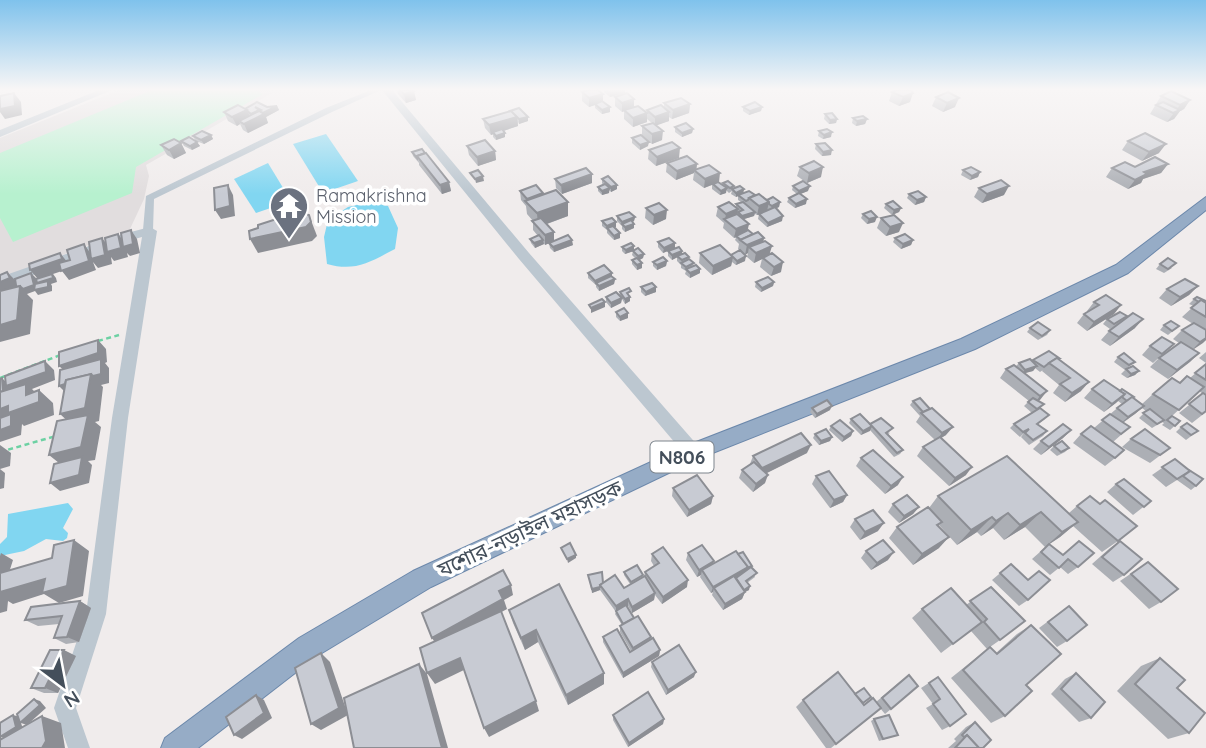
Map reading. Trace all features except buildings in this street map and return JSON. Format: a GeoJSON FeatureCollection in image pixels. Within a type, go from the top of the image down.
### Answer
{"type":"FeatureCollection","features":[{"type":"Feature","properties":{"kind":"highway","name":"যশোর-নড়াইল মহাসড়ক"},"geometry":{"type":"LineString","coordinates":[[174,748],[308,647],[422,579],[692,452],[968,344],[1122,269],[1206,202]]}},
{"type":"Feature","properties":{"kind":"street"},"geometry":{"type":"LineString","coordinates":[[0,134],[22,125]]}},
{"type":"Feature","properties":{"kind":"street"},"geometry":{"type":"LineString","coordinates":[[79,748],[65,708],[96,614],[120,418],[148,230],[149,198],[303,125]]}},
{"type":"Feature","properties":{"kind":"street"},"geometry":{"type":"LineString","coordinates":[[416,125],[692,452]]}},
{"type":"Feature","properties":{"kind":"street"},"geometry":{"type":"LineString","coordinates":[[0,282],[148,230]]}},
{"type":"Feature","properties":{"kind":"path"},"geometry":{"type":"LineString","coordinates":[[90,344],[135,329]]}},
{"type":"Feature","properties":{"kind":"path"},"geometry":{"type":"LineString","coordinates":[[0,378],[64,354]]}},
{"type":"Feature","properties":{"kind":"path"},"geometry":{"type":"LineString","coordinates":[[0,452],[56,436]]}},
{"type":"Feature","properties":{"kind":"shaded area"},"geometry":{"type":"Polygon","coordinates":[[[32,125],[216,125],[146,165],[149,176],[144,199],[130,229],[0,279],[0,138],[32,125]]]}},
{"type":"Feature","properties":{"kind":"green space"},"geometry":{"type":"Polygon","coordinates":[[[68,125],[209,125],[136,167],[132,193],[13,242],[0,218],[0,153],[68,125]]]}},
{"type":"Feature","properties":{"kind":"water"},"geometry":{"type":"Polygon","coordinates":[[[326,134],[358,181],[323,193],[293,144],[326,134]]]}},
{"type":"Feature","properties":{"kind":"water"},"geometry":{"type":"Polygon","coordinates":[[[268,163],[291,201],[256,213],[234,179],[268,163]]]}},
{"type":"Feature","properties":{"kind":"water"},"geometry":{"type":"Polygon","coordinates":[[[369,202],[388,206],[398,228],[395,249],[370,262],[354,266],[327,264],[324,237],[328,220],[348,207],[369,202]]]}},
{"type":"Feature","properties":{"kind":"water"},"geometry":{"type":"Polygon","coordinates":[[[68,503],[73,509],[63,528],[68,533],[67,538],[63,541],[46,539],[24,551],[0,556],[0,544],[7,537],[8,514],[68,503]]]}},
{"type":"Feature","properties":{"kind":"place","name":"Ramakrishna Mission"},"geometry":{"type":"Point","coordinates":[289,240]}}]}
